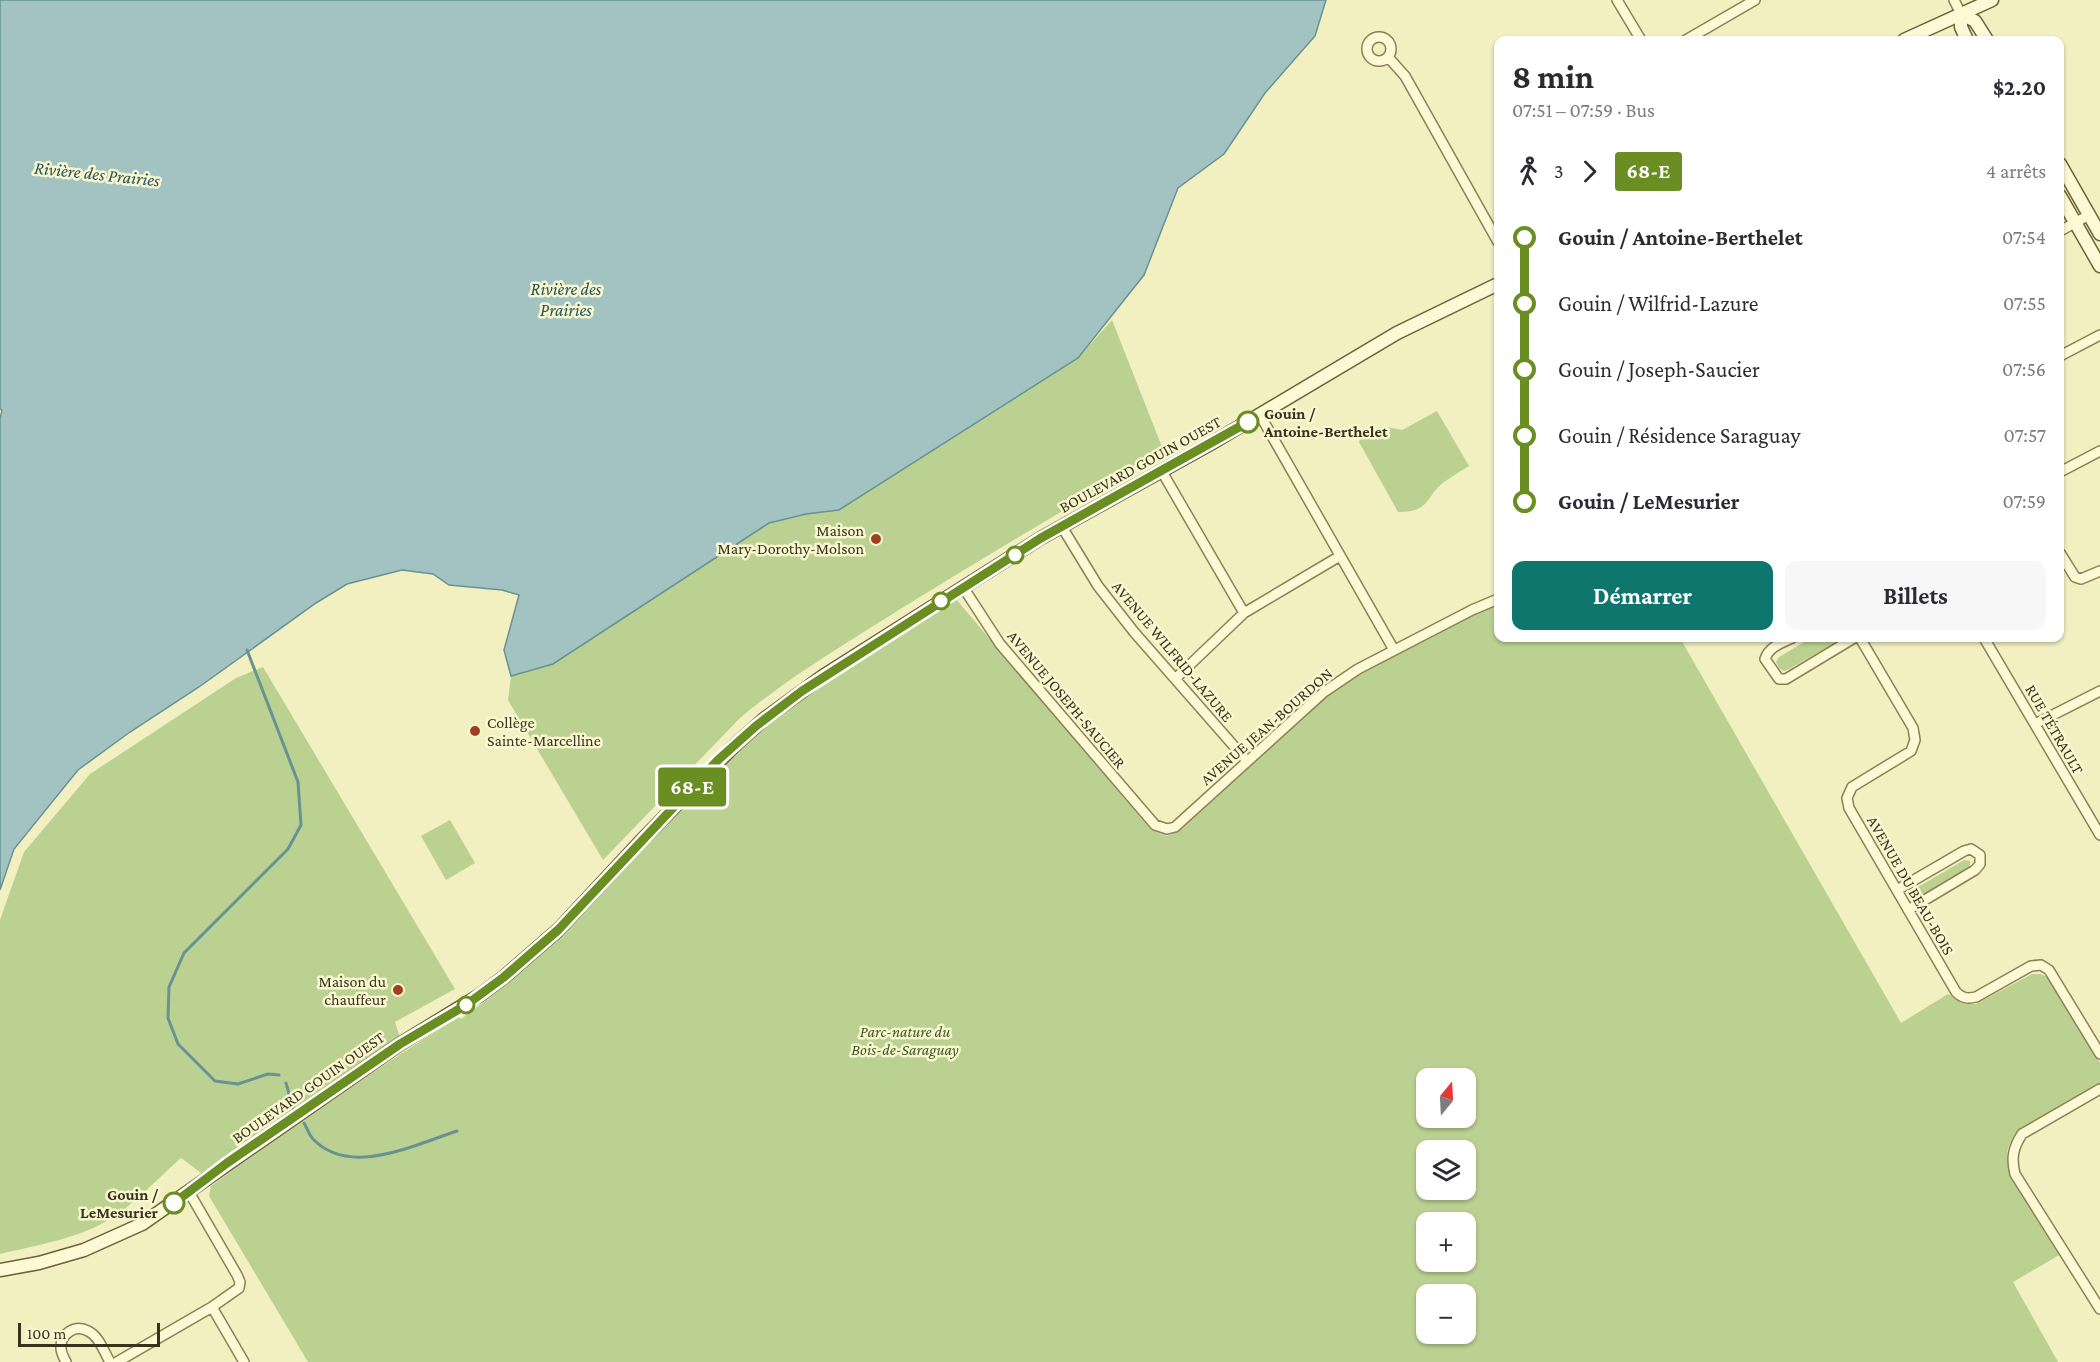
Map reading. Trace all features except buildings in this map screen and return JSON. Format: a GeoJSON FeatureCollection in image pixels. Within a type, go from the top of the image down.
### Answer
{"type":"FeatureCollection","features":[{"type":"Feature","properties":{"kind":"street"},"geometry":{"type":"LineString","coordinates":[[1617,0],[1639,36]]}},
{"type":"Feature","properties":{"kind":"street"},"geometry":{"type":"LineString","coordinates":[[1693,36],[1755,0]]}},
{"type":"Feature","properties":{"kind":"street"},"geometry":{"type":"LineString","coordinates":[[1954,0],[1961,14],[1960,27],[1966,36]]}},
{"type":"Feature","properties":{"kind":"street"},"geometry":{"type":"LineString","coordinates":[[1913,36],[1992,0]]}},
{"type":"Feature","properties":{"kind":"street"},"geometry":{"type":"LineString","coordinates":[[1961,14],[1975,21],[1984,36]]}},
{"type":"Feature","properties":{"kind":"street"},"geometry":{"type":"LineString","coordinates":[[1388,57],[1405,76],[1494,235]]}},
{"type":"Feature","properties":{"kind":"street"},"geometry":{"type":"LineString","coordinates":[[2064,171],[2100,234]]}},
{"type":"Feature","properties":{"kind":"street"},"geometry":{"type":"LineString","coordinates":[[2064,203],[2100,266]]}},
{"type":"Feature","properties":{"kind":"street"},"geometry":{"type":"LineString","coordinates":[[2064,229],[2089,215]]}},
{"type":"Feature","properties":{"kind":"street","name":"BOULEVARD GOUIN OUEST"},"geometry":{"type":"LineString","coordinates":[[0,1270],[57,1258],[93,1247],[133,1229],[400,1044],[466,1005],[504,977],[558,930],[704,774],[756,726],[823,676],[1062,527],[1260,415],[1397,333],[1494,286]]}},
{"type":"Feature","properties":{"kind":"street"},"geometry":{"type":"LineString","coordinates":[[2064,354],[2100,335]]}},
{"type":"Feature","properties":{"kind":"street"},"geometry":{"type":"LineString","coordinates":[[1260,415],[1394,650]]}},
{"type":"Feature","properties":{"kind":"street"},"geometry":{"type":"LineString","coordinates":[[2064,470],[2100,451]]}},
{"type":"Feature","properties":{"kind":"street"},"geometry":{"type":"LineString","coordinates":[[1161,470],[1245,613]]}},
{"type":"Feature","properties":{"kind":"street","name":"AVENUE WILFRID-LAZURE"},"geometry":{"type":"LineString","coordinates":[[1062,527],[1098,586],[1134,632],[1247,761]]}},
{"type":"Feature","properties":{"kind":"street"},"geometry":{"type":"LineString","coordinates":[[1176,678],[1245,613],[1340,556]]}},
{"type":"Feature","properties":{"kind":"street"},"geometry":{"type":"LineString","coordinates":[[2064,559],[2075,577],[2082,579],[2100,571]]}},
{"type":"Feature","properties":{"kind":"street","name":"AVENUE JOSEPH-SAUCIER"},"geometry":{"type":"LineString","coordinates":[[963,587],[1000,644],[1155,825]]}},
{"type":"Feature","properties":{"kind":"street","name":"AVENUE JEAN-BOURDON"},"geometry":{"type":"LineString","coordinates":[[1155,825],[1167,829],[1175,827],[1324,692],[1358,669],[1494,601]]}},
{"type":"Feature","properties":{"kind":"street"},"geometry":{"type":"LineString","coordinates":[[1784,642],[1772,648],[1765,659],[1779,679],[1786,679],[1847,642]]}},
{"type":"Feature","properties":{"kind":"street","name":"AVENUE DU BEAU-BOIS"},"geometry":{"type":"LineString","coordinates":[[1862,642],[1913,728],[1915,740],[1911,751],[1852,788],[1847,798],[1849,808],[1961,997],[1969,999],[1976,997],[2031,966],[2041,965],[2049,970],[2100,1054]]}},
{"type":"Feature","properties":{"kind":"street","name":"RUE TÉTRAULT"},"geometry":{"type":"LineString","coordinates":[[1986,642],[2100,835]]}},
{"type":"Feature","properties":{"kind":"street"},"geometry":{"type":"LineString","coordinates":[[2035,724],[2100,691]]}},
{"type":"Feature","properties":{"kind":"street"},"geometry":{"type":"LineString","coordinates":[[2091,819],[2100,814]]}},
{"type":"Feature","properties":{"kind":"street"},"geometry":{"type":"LineString","coordinates":[[1897,890],[1964,851],[1971,849],[1980,855],[1980,864],[1975,870],[1908,909]]}},
{"type":"Feature","properties":{"kind":"street"},"geometry":{"type":"LineString","coordinates":[[2100,1089],[2022,1134],[2015,1145],[2012,1164],[2015,1174],[2100,1309]]}},
{"type":"Feature","properties":{"kind":"street"},"geometry":{"type":"LineString","coordinates":[[117,1362],[212,1307],[239,1288],[240,1282],[237,1275],[189,1192]]}},
{"type":"Feature","properties":{"kind":"street"},"geometry":{"type":"LineString","coordinates":[[212,1307],[244,1362]]}},
{"type":"Feature","properties":{"kind":"street"},"geometry":{"type":"LineString","coordinates":[[66,1362],[61,1351],[62,1341],[71,1330],[81,1329],[95,1337],[110,1362]]}},
{"type":"Feature","properties":{"kind":"green space"},"geometry":{"type":"Polygon","coordinates":[[[1112,320],[1164,452],[934,588],[779,688],[740,718],[603,860],[508,700],[511,676],[553,663],[769,523],[807,514],[839,510],[1078,358],[1112,320]]]}},
{"type":"Feature","properties":{"kind":"green space"},"geometry":{"type":"Polygon","coordinates":[[[1437,411],[1469,466],[1444,482],[1422,507],[1398,512],[1359,442],[1361,436],[1381,427],[1402,430],[1437,411]]]}},
{"type":"Feature","properties":{"kind":"green space","name":"Parc-nature du Bois-de-Saraguay"},"geometry":{"type":"Polygon","coordinates":[[[956,599],[1151,830],[1167,836],[1182,829],[1318,704],[1343,684],[1446,626],[1494,606],[1494,642],[1682,642],[1901,1023],[1948,994],[1961,1003],[1976,1004],[2032,974],[2040,974],[2048,977],[2100,1063],[2100,1084],[2018,1131],[2007,1152],[2009,1166],[2020,1192],[2061,1254],[2013,1282],[2058,1362],[308,1362],[209,1196],[211,1186],[365,1078],[459,1017],[461,1019],[489,998],[558,938],[698,790],[767,724],[858,660],[956,599]]]}},
{"type":"Feature","properties":{"kind":"green space"},"geometry":{"type":"Polygon","coordinates":[[[1804,642],[1836,642],[1784,671],[1776,662],[1779,657],[1804,642]]]}},
{"type":"Feature","properties":{"kind":"green space"},"geometry":{"type":"Polygon","coordinates":[[[263,667],[455,989],[395,1022],[400,1037],[201,1173],[181,1158],[129,1206],[97,1226],[56,1241],[0,1254],[0,920],[24,852],[90,774],[236,678],[263,667]]]}},
{"type":"Feature","properties":{"kind":"green space"},"geometry":{"type":"Polygon","coordinates":[[[450,820],[475,863],[446,880],[421,836],[450,820]]]}},
{"type":"Feature","properties":{"kind":"green space"},"geometry":{"type":"Polygon","coordinates":[[[1964,860],[1970,861],[1970,868],[1920,897],[1914,897],[1913,890],[1964,860]]]}},
{"type":"Feature","properties":{"kind":"water","name":"Rivière des Prairies"},"geometry":{"type":"Polygon","coordinates":[[[0,0],[1326,0],[1315,36],[1265,93],[1224,154],[1178,188],[1144,275],[1078,358],[839,510],[806,514],[769,523],[553,664],[511,676],[504,650],[519,595],[502,590],[449,585],[433,574],[402,570],[347,584],[316,603],[78,770],[14,849],[0,890],[0,418],[2,411],[0,408],[0,0]]]}},
{"type":"Feature","properties":{"kind":"waterway"},"geometry":{"type":"LineString","coordinates":[[247,650],[298,782],[301,825],[288,849],[184,953],[169,987],[168,1018],[178,1044],[215,1081],[238,1084],[268,1074],[279,1075]]}},
{"type":"Feature","properties":{"kind":"waterway"},"geometry":{"type":"LineString","coordinates":[[286,1083],[293,1108]]}},
{"type":"Feature","properties":{"kind":"waterway"},"geometry":{"type":"LineString","coordinates":[[304,1123],[313,1139],[328,1150],[345,1156],[364,1157],[403,1150],[457,1131]]}},
{"type":"Feature","properties":{"kind":"bus line","name":"68-E"},"geometry":{"type":"LineString","coordinates":[[174,1203],[227,1163],[400,1044],[466,1005],[531,955],[558,930],[718,760],[756,726],[802,691],[1041,538],[1248,422]]}},
{"type":"Feature","properties":{"kind":"place","name":"Gouin / Antoine-Berthelet"},"geometry":{"type":"Point","coordinates":[1248,422]}},
{"type":"Feature","properties":{"kind":"place","name":"Maison Mary-Dorothy-Molson"},"geometry":{"type":"Point","coordinates":[876,539]}},
{"type":"Feature","properties":{"kind":"place","name":"Collège Sainte-Marcelline"},"geometry":{"type":"Point","coordinates":[475,731]}},
{"type":"Feature","properties":{"kind":"place","name":"Maison du chauffeur"},"geometry":{"type":"Point","coordinates":[398,990]}},
{"type":"Feature","properties":{"kind":"place","name":"Gouin / LeMesurier"},"geometry":{"type":"Point","coordinates":[174,1203]}}]}
